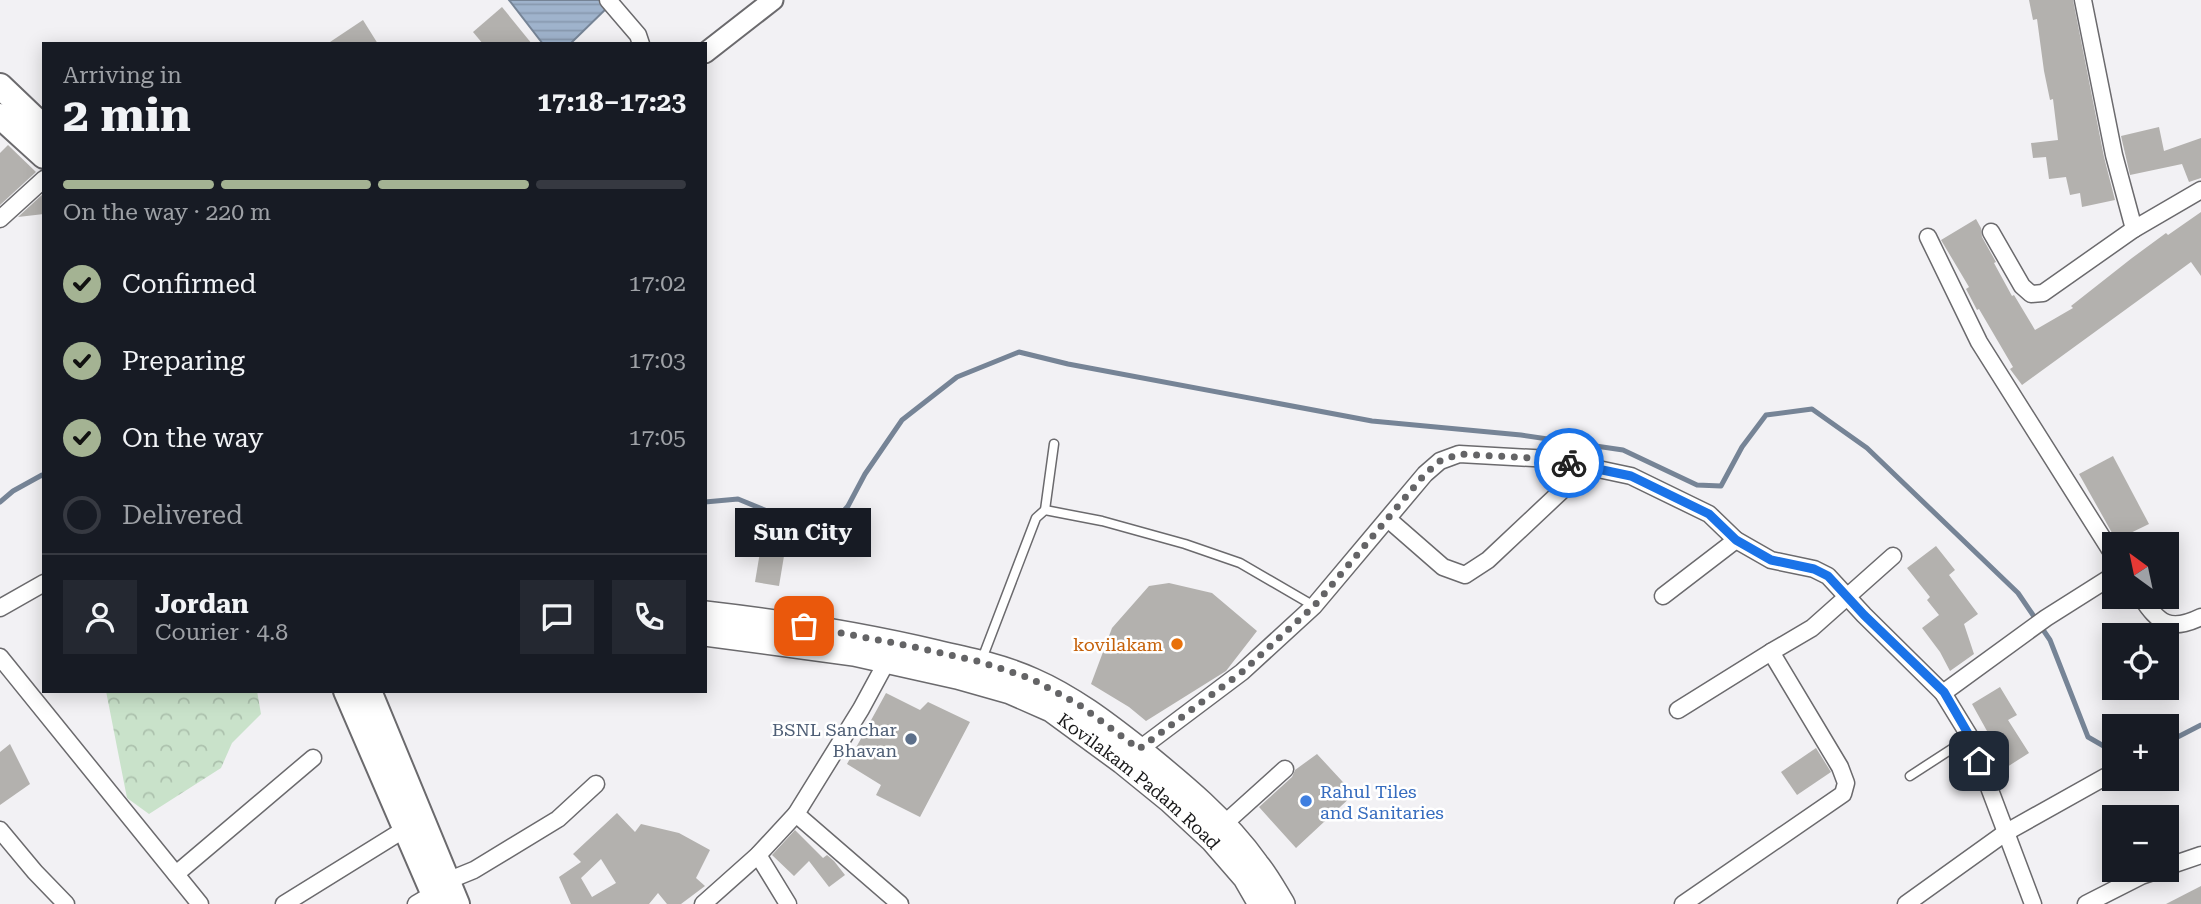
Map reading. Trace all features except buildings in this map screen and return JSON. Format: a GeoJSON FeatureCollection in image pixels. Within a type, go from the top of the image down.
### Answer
{"type":"FeatureCollection","features":[{"type":"Feature","properties":{"kind":"main road"},"geometry":{"type":"LineString","coordinates":[[0,86],[42,126]]}},
{"type":"Feature","properties":{"kind":"main road"},"geometry":{"type":"LineString","coordinates":[[0,116],[42,154]]}},
{"type":"Feature","properties":{"kind":"main road","name":"Kovilakam Padam Road"},"geometry":{"type":"LineString","coordinates":[[707,612],[829,629],[957,677],[1010,692],[1051,710],[1182,784],[1224,824],[1258,864],[1283,904]]}},
{"type":"Feature","properties":{"kind":"main road","name":"Kovilakam Padam Road"},"geometry":{"type":"LineString","coordinates":[[707,634],[854,654],[889,652],[981,662],[1032,679],[1078,704],[1131,756],[1170,801],[1212,840],[1245,878],[1260,904]]}},
{"type":"Feature","properties":{"kind":"main road"},"geometry":{"type":"LineString","coordinates":[[347,693],[434,896],[457,904]]}},
{"type":"Feature","properties":{"kind":"main road"},"geometry":{"type":"LineString","coordinates":[[370,693],[434,896]]}},
{"type":"Feature","properties":{"kind":"street"},"geometry":{"type":"LineString","coordinates":[[608,0],[640,42]]}},
{"type":"Feature","properties":{"kind":"street"},"geometry":{"type":"LineString","coordinates":[[707,51],[773,0]]}},
{"type":"Feature","properties":{"kind":"street"},"geometry":{"type":"LineString","coordinates":[[2083,0],[2114,155],[2134,229]]}},
{"type":"Feature","properties":{"kind":"street"},"geometry":{"type":"LineString","coordinates":[[0,219],[42,181]]}},
{"type":"Feature","properties":{"kind":"street"},"geometry":{"type":"LineString","coordinates":[[1991,232],[2022,286],[2031,294],[2043,293],[2134,229],[2201,190]]}},
{"type":"Feature","properties":{"kind":"street"},"geometry":{"type":"LineString","coordinates":[[1928,237],[1979,342],[2102,537]]}},
{"type":"Feature","properties":{"kind":"street"},"geometry":{"type":"LineString","coordinates":[[1131,756],[1242,672],[1314,606],[1440,461],[1459,454],[1551,459],[1631,476],[1709,514],[1736,540],[1771,560],[1814,569],[1828,576],[1944,692],[1970,737],[2033,904]]}},
{"type":"Feature","properties":{"kind":"street"},"geometry":{"type":"LineString","coordinates":[[1388,519],[1443,568],[1465,575],[1488,560],[1587,467]]}},
{"type":"Feature","properties":{"kind":"street"},"geometry":{"type":"LineString","coordinates":[[1663,596],[1736,540]]}},
{"type":"Feature","properties":{"kind":"street"},"geometry":{"type":"LineString","coordinates":[[1678,710],[1812,628],[1893,556]]}},
{"type":"Feature","properties":{"kind":"street"},"geometry":{"type":"LineString","coordinates":[[1944,692],[2046,618],[2102,583]]}},
{"type":"Feature","properties":{"kind":"street"},"geometry":{"type":"LineString","coordinates":[[0,608],[42,584]]}},
{"type":"Feature","properties":{"kind":"street"},"geometry":{"type":"LineString","coordinates":[[2149,609],[2154,616],[2168,625],[2187,624],[2201,617]]}},
{"type":"Feature","properties":{"kind":"street"},"geometry":{"type":"LineString","coordinates":[[703,904],[758,855],[796,814],[861,709],[889,652]]}},
{"type":"Feature","properties":{"kind":"street"},"geometry":{"type":"LineString","coordinates":[[1683,904],[1843,794],[1846,783],[1840,767],[1771,652]]}},
{"type":"Feature","properties":{"kind":"street"},"geometry":{"type":"LineString","coordinates":[[0,657],[200,904]]}},
{"type":"Feature","properties":{"kind":"street"},"geometry":{"type":"LineString","coordinates":[[176,874],[313,758]]}},
{"type":"Feature","properties":{"kind":"street"},"geometry":{"type":"LineString","coordinates":[[1224,824],[1284,769]]}},
{"type":"Feature","properties":{"kind":"street"},"geometry":{"type":"LineString","coordinates":[[1906,904],[2005,833],[2102,779]]}},
{"type":"Feature","properties":{"kind":"street"},"geometry":{"type":"LineString","coordinates":[[434,896],[558,819],[596,784]]}},
{"type":"Feature","properties":{"kind":"street"},"geometry":{"type":"LineString","coordinates":[[796,814],[900,904]]}},
{"type":"Feature","properties":{"kind":"street"},"geometry":{"type":"LineString","coordinates":[[284,904],[405,829]]}},
{"type":"Feature","properties":{"kind":"street"},"geometry":{"type":"LineString","coordinates":[[0,830],[66,904]]}},
{"type":"Feature","properties":{"kind":"street"},"geometry":{"type":"LineString","coordinates":[[758,855],[788,904]]}},
{"type":"Feature","properties":{"kind":"street"},"geometry":{"type":"LineString","coordinates":[[2179,863],[2201,855]]}},
{"type":"Feature","properties":{"kind":"street"},"geometry":{"type":"LineString","coordinates":[[2086,904],[2129,882]]}},
{"type":"Feature","properties":{"kind":"lane"},"geometry":{"type":"LineString","coordinates":[[1045,510],[1054,444]]}},
{"type":"Feature","properties":{"kind":"lane"},"geometry":{"type":"LineString","coordinates":[[981,662],[1033,525],[1039,513],[1045,510],[1113,524],[1240,563],[1314,606]]}},
{"type":"Feature","properties":{"kind":"lane"},"geometry":{"type":"LineString","coordinates":[[1910,776],[1970,737]]}},
{"type":"Feature","properties":{"kind":"green space"},"geometry":{"type":"Polygon","coordinates":[[[106,693],[257,693],[261,714],[232,743],[221,768],[149,814],[127,798],[106,693]]]}},
{"type":"Feature","properties":{"kind":"water"},"geometry":{"type":"Polygon","coordinates":[[[509,0],[609,0],[612,3],[572,42],[541,42],[509,0]]]}},
{"type":"Feature","properties":{"kind":"waterway"},"geometry":{"type":"LineString","coordinates":[[707,502],[738,499],[784,518],[831,525],[848,506],[865,474],[902,420],[957,377],[1019,352],[1068,364],[1372,421],[1521,435],[1623,450],[1697,485],[1721,486],[1742,447],[1766,415],[1812,409],[1867,448],[2018,593],[2050,640],[2088,737],[2102,745]]}},
{"type":"Feature","properties":{"kind":"waterway"},"geometry":{"type":"LineString","coordinates":[[0,502],[13,491],[42,475]]}},
{"type":"Feature","properties":{"kind":"waterway"},"geometry":{"type":"LineString","coordinates":[[2179,736],[2201,725]]}},
{"type":"Feature","properties":{"kind":"way so far"},"geometry":{"type":"LineString","coordinates":[[804,626],[981,662],[1032,679],[1078,704],[1139,749],[1242,672],[1314,606],[1425,474],[1440,461],[1459,454],[1551,459],[1569,463]]}},
{"type":"Feature","properties":{"kind":"place","name":"Sun City"},"geometry":{"type":"Point","coordinates":[804,626]}},
{"type":"Feature","properties":{"kind":"place","name":"kovilakam"},"geometry":{"type":"Point","coordinates":[1177,644]}},
{"type":"Feature","properties":{"kind":"place","name":"BSNL Sanchar Bhavan"},"geometry":{"type":"Point","coordinates":[911,739]}},
{"type":"Feature","properties":{"kind":"place","name":"Rahul Tiles and Sanitaries"},"geometry":{"type":"Point","coordinates":[1306,801]}},
{"type":"Feature","properties":{"kind":"route"},"geometry":{"type":"LineString","coordinates":[[1569,463],[1631,476],[1709,514],[1736,540],[1771,560],[1814,569],[1828,576],[1864,615],[1944,692],[1970,737],[1979,761]]}}]}
